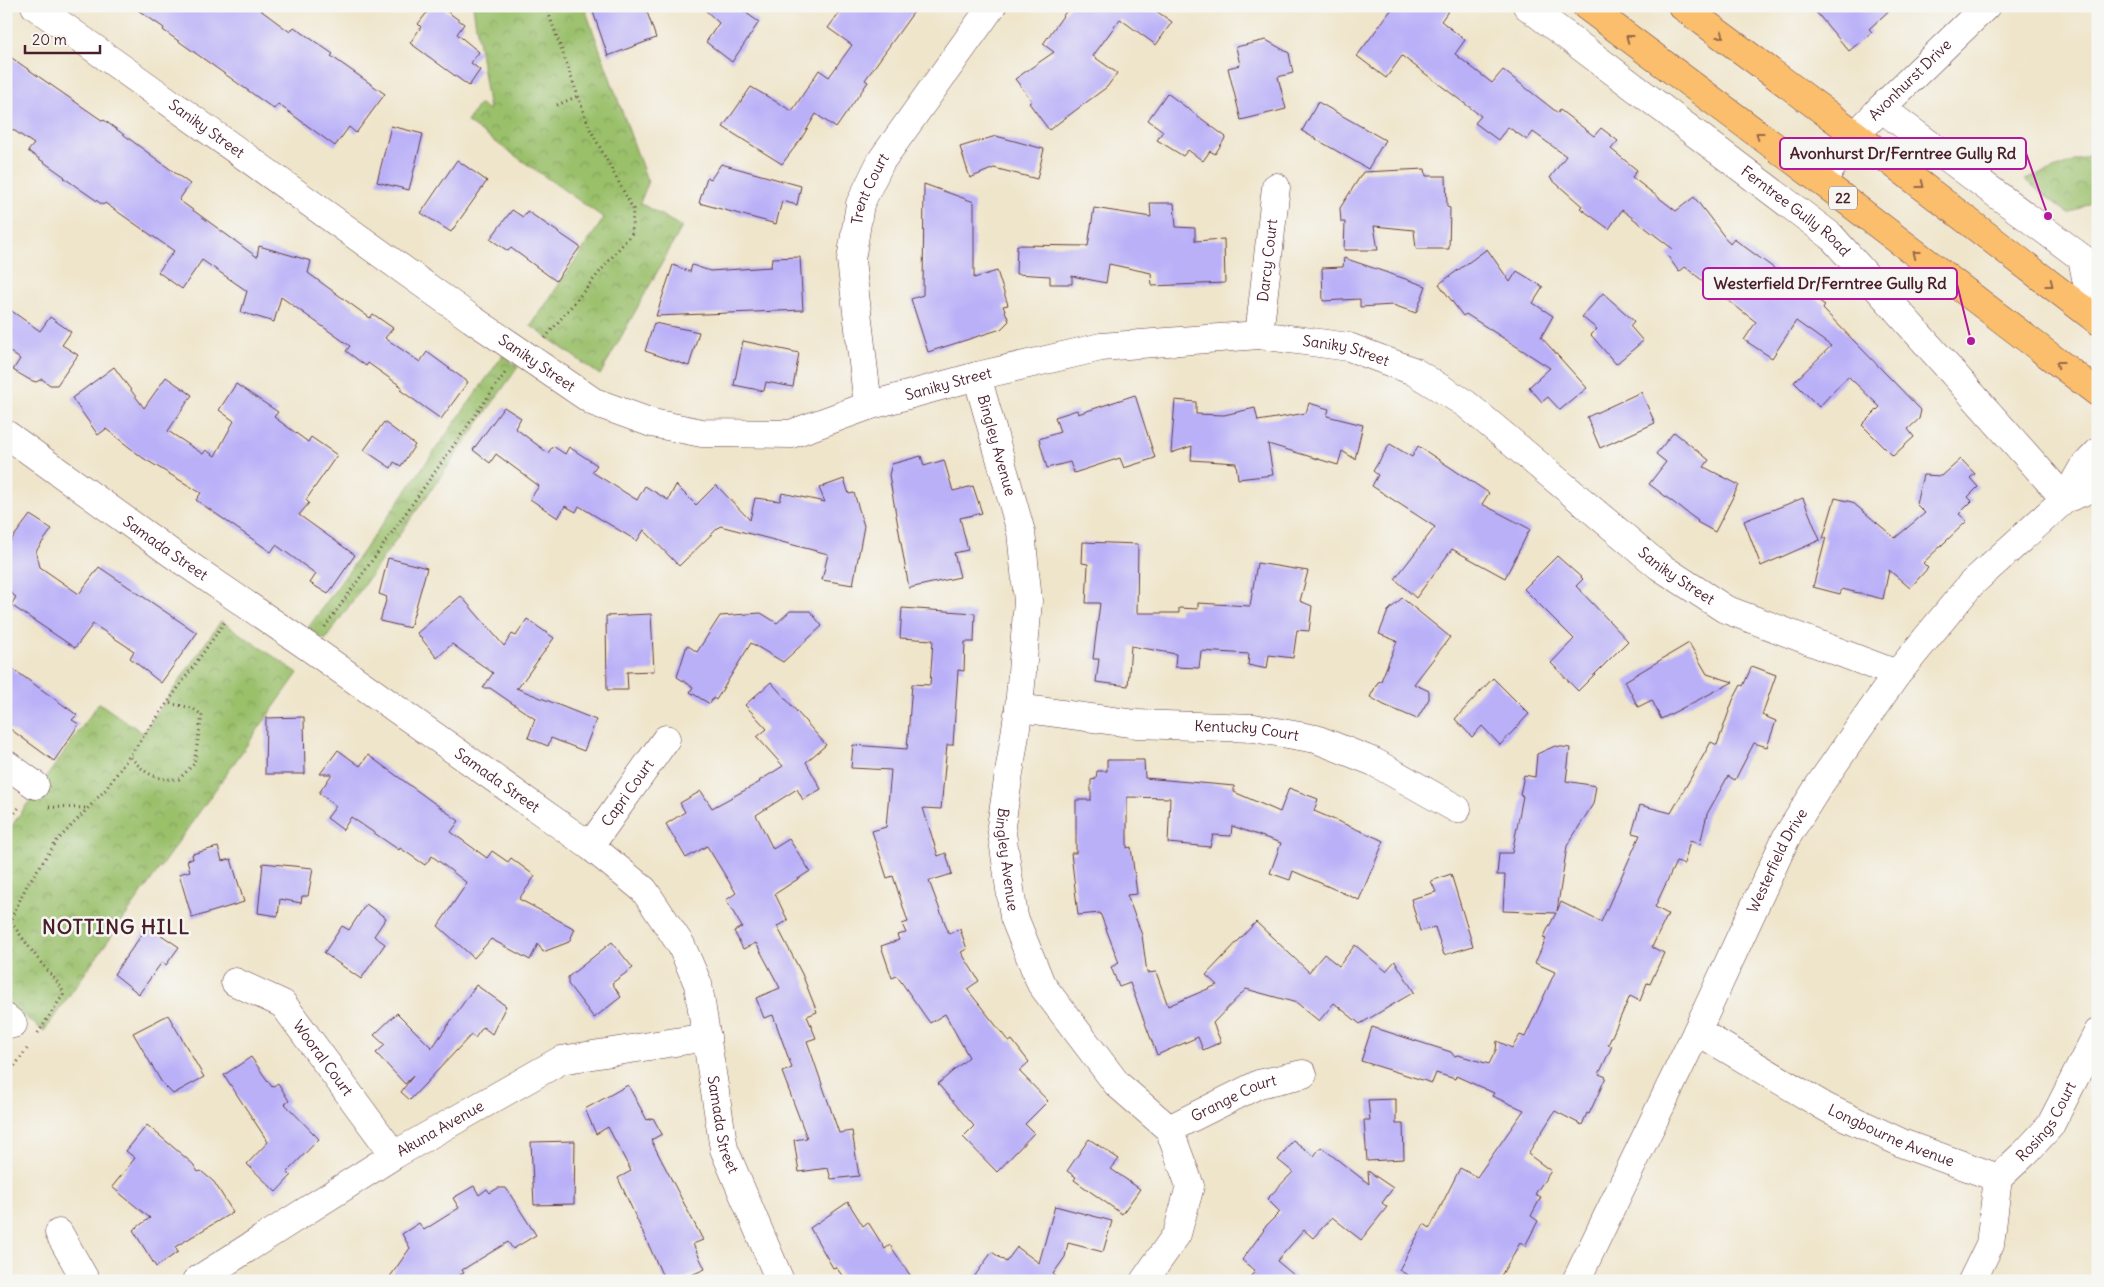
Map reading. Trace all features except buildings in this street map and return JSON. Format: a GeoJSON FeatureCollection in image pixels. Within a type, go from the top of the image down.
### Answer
{"type":"FeatureCollection","features":[{"type":"Feature","properties":{"kind":"main road","name":"22"},"geometry":{"type":"LineString","coordinates":[[1586,6],[1821,181],[2098,394]]}},
{"type":"Feature","properties":{"kind":"main road"},"geometry":{"type":"LineString","coordinates":[[1682,6],[1856,135],[2096,320]]}},
{"type":"Feature","properties":{"kind":"street","name":"Saniky Street"},"geometry":{"type":"LineString","coordinates":[[35,6],[464,313],[594,402],[652,423],[702,433],[791,434],[868,406],[977,376],[1101,347],[1259,335],[1349,348],[1413,371],[1466,404],[1659,566],[1725,609],[1897,674]]}},
{"type":"Feature","properties":{"kind":"street","name":"Trent Court"},"geometry":{"type":"LineString","coordinates":[[868,406],[851,260],[860,204],[881,161],[992,6]]}},
{"type":"Feature","properties":{"kind":"street","name":"Ferntree Gully Road"},"geometry":{"type":"LineString","coordinates":[[1527,6],[1831,236],[2065,499]]}},
{"type":"Feature","properties":{"kind":"street","name":"Avonhurst Drive"},"geometry":{"type":"LineString","coordinates":[[1821,181],[1856,135],[1881,108],[1986,6]]}},
{"type":"Feature","properties":{"kind":"street"},"geometry":{"type":"LineString","coordinates":[[1881,108],[2090,264],[2096,320]]}},
{"type":"Feature","properties":{"kind":"street","name":"Darcy Court"},"geometry":{"type":"LineString","coordinates":[[1259,335],[1276,187]]}},
{"type":"Feature","properties":{"kind":"street","name":"Bingley Avenue"},"geometry":{"type":"LineString","coordinates":[[977,376],[1021,532],[1028,601],[1019,708],[1001,826],[1014,917],[1041,984],[1117,1084],[1169,1130],[1190,1186],[1177,1234],[1144,1281]]}},
{"type":"Feature","properties":{"kind":"street","name":"Samada Street"},"geometry":{"type":"LineString","coordinates":[[6,434],[240,601],[310,648],[590,846],[644,890],[681,945],[698,984],[724,1149],[780,1281]]}},
{"type":"Feature","properties":{"kind":"street","name":"Westerfield Drive"},"geometry":{"type":"LineString","coordinates":[[1576,1281],[1697,1031],[1786,838],[1820,784],[1897,674],[1971,584],[2065,499],[2082,469],[2098,452]]}},
{"type":"Feature","properties":{"kind":"street","name":"Westerfield Drive"},"geometry":{"type":"LineString","coordinates":[[2065,499],[2098,486]]}},
{"type":"Feature","properties":{"kind":"street","name":"Kentucky Court"},"geometry":{"type":"LineString","coordinates":[[1019,708],[1136,724],[1254,728],[1316,739],[1374,762],[1457,809]]}},
{"type":"Feature","properties":{"kind":"street","name":"Capri Court"},"geometry":{"type":"LineString","coordinates":[[590,846],[666,739]]}},
{"type":"Feature","properties":{"kind":"street"},"geometry":{"type":"LineString","coordinates":[[6,764],[28,795]]}},
{"type":"Feature","properties":{"kind":"street","name":"Wooral Court"},"geometry":{"type":"LineString","coordinates":[[235,982],[283,1004],[394,1155]]}},
{"type":"Feature","properties":{"kind":"street","name":"Longbourne Avenue"},"geometry":{"type":"LineString","coordinates":[[1697,1031],[1827,1108],[1904,1144],[1998,1178]]}},
{"type":"Feature","properties":{"kind":"street","name":"Rosings Court"},"geometry":{"type":"LineString","coordinates":[[1998,1178],[2050,1126],[2098,1032]]}},
{"type":"Feature","properties":{"kind":"street","name":"Akuna Avenue"},"geometry":{"type":"LineString","coordinates":[[196,1281],[394,1155],[561,1060],[707,1037]]}},
{"type":"Feature","properties":{"kind":"street","name":"Grange Court"},"geometry":{"type":"LineString","coordinates":[[1169,1130],[1259,1084],[1303,1074]]}},
{"type":"Feature","properties":{"kind":"street"},"geometry":{"type":"LineString","coordinates":[[1972,1281],[1990,1244],[1998,1178]]}},
{"type":"Feature","properties":{"kind":"street"},"geometry":{"type":"LineString","coordinates":[[59,1233],[86,1281]]}},
{"type":"Feature","properties":{"kind":"path"},"geometry":{"type":"LineString","coordinates":[[557,105],[578,96]]}},
{"type":"Feature","properties":{"kind":"path"},"geometry":{"type":"LineString","coordinates":[[6,1078],[22,1030],[63,995],[62,988],[8,922],[27,886],[57,841],[106,789],[240,601]]}},
{"type":"Feature","properties":{"kind":"path"},"geometry":{"type":"LineString","coordinates":[[130,757],[142,771],[166,780],[179,780],[194,764],[202,716],[192,708],[168,703]]}},
{"type":"Feature","properties":{"kind":"path"},"geometry":{"type":"LineString","coordinates":[[6,825],[28,795]]}},
{"type":"Feature","properties":{"kind":"green space"},"geometry":{"type":"Polygon","coordinates":[[[473,6],[584,6],[648,183],[640,203],[682,227],[600,375],[531,326],[604,218],[467,122],[479,104],[489,110],[473,6]]]}},
{"type":"Feature","properties":{"kind":"green space"},"geometry":{"type":"Polygon","coordinates":[[[2098,152],[2098,199],[2069,214],[2025,180],[2098,152]]]}},
{"type":"Feature","properties":{"kind":"green space"},"geometry":{"type":"Polygon","coordinates":[[[503,355],[518,367],[325,640],[308,628],[503,355]]]}},
{"type":"Feature","properties":{"kind":"green space"},"geometry":{"type":"Polygon","coordinates":[[[221,621],[298,673],[44,1031],[6,1003],[6,834],[99,703],[143,733],[221,621]]]}},
{"type":"Feature","properties":{"kind":"place","name":"Avonhurst Dr/Ferntree Gully Rd"},"geometry":{"type":"Point","coordinates":[2048,216]}},
{"type":"Feature","properties":{"kind":"place","name":"Westerfield Dr/Ferntree Gully Rd"},"geometry":{"type":"Point","coordinates":[1971,341]}},
{"type":"Feature","properties":{"kind":"district","name":"NOTTING HILL"},"geometry":{"type":"Point","coordinates":[116,927]}}]}
